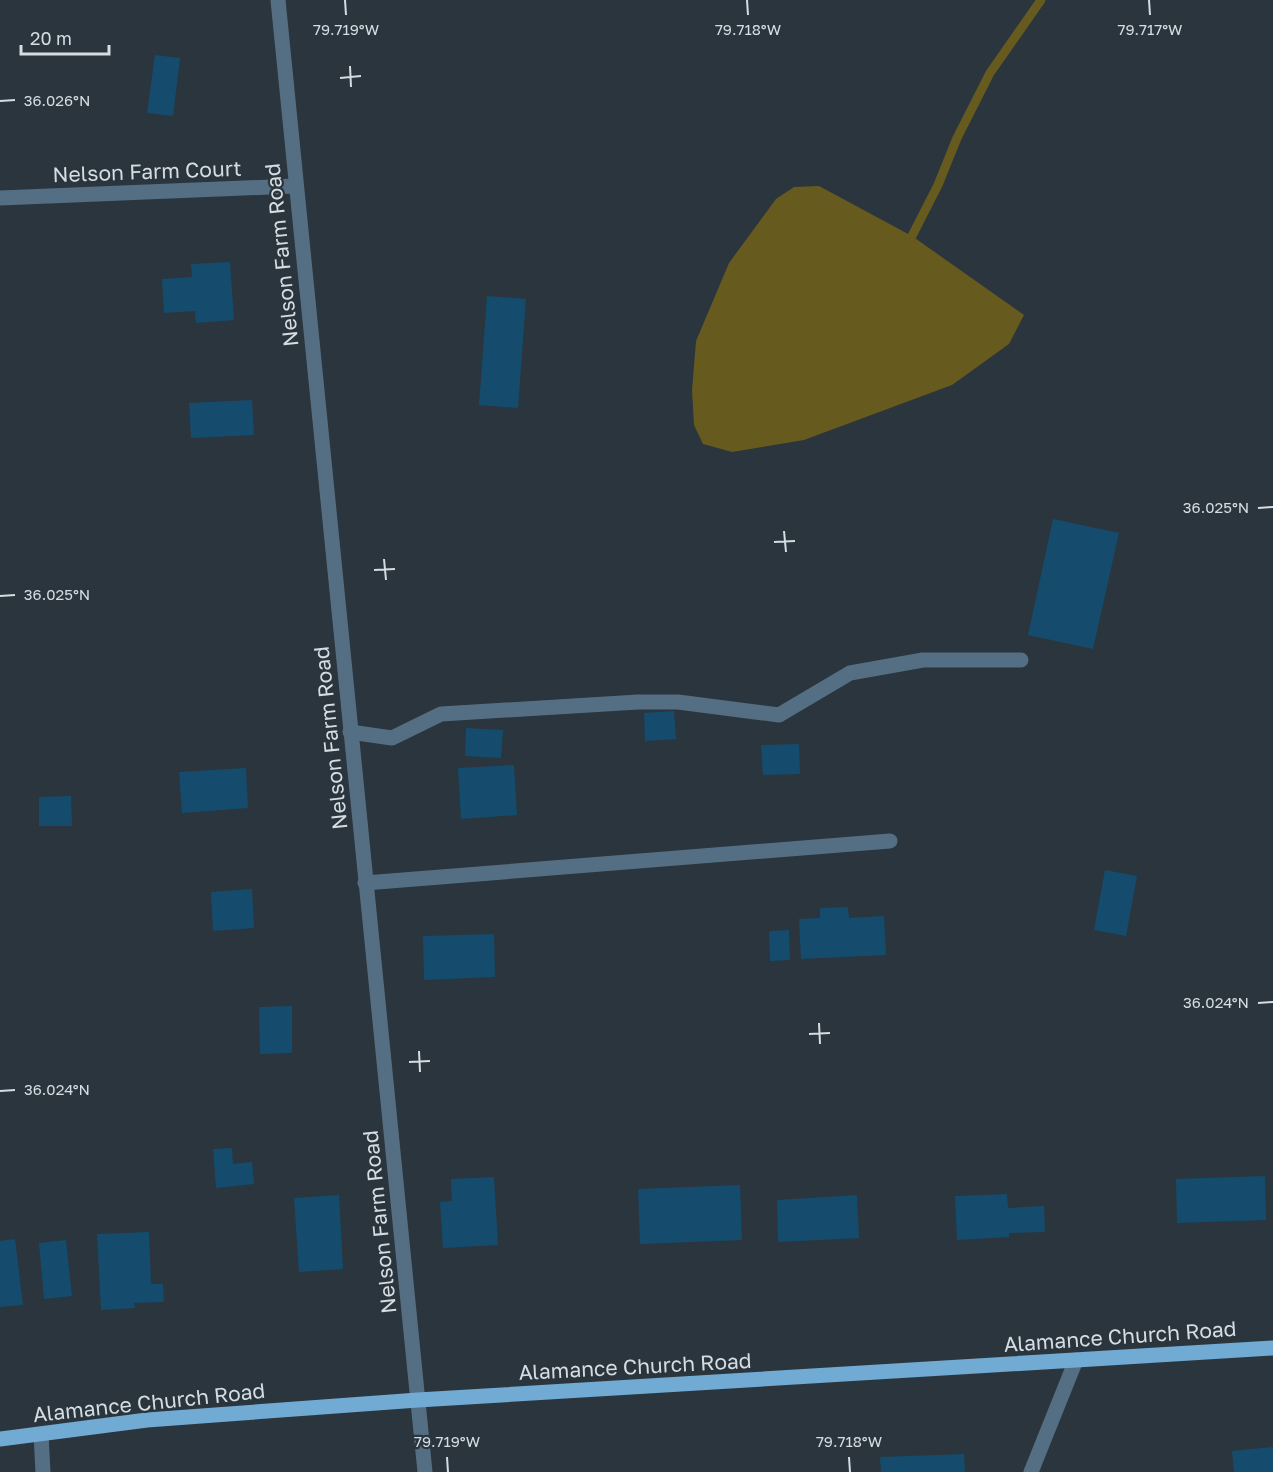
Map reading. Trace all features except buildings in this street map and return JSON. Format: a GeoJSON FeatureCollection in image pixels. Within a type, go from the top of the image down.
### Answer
{"type":"FeatureCollection","features":[{"type":"Feature","properties":{"kind":"main road","name":"Alamance Church Road"},"geometry":{"type":"LineString","coordinates":[[0,1439],[147,1420],[418,1400],[1273,1348]]}},
{"type":"Feature","properties":{"kind":"street","name":"Nelson Farm Road"},"geometry":{"type":"LineString","coordinates":[[278,0],[425,1472]]}},
{"type":"Feature","properties":{"kind":"street","name":"Nelson Farm Court"},"geometry":{"type":"LineString","coordinates":[[0,198],[295,186]]}},
{"type":"Feature","properties":{"kind":"street"},"geometry":{"type":"LineString","coordinates":[[350,732],[392,738],[441,714],[638,702],[678,702],[779,715],[850,673],[923,660],[1022,660]]}},
{"type":"Feature","properties":{"kind":"street"},"geometry":{"type":"LineString","coordinates":[[365,883],[890,841]]}},
{"type":"Feature","properties":{"kind":"street"},"geometry":{"type":"LineString","coordinates":[[1031,1472],[1076,1360]]}},
{"type":"Feature","properties":{"kind":"street"},"geometry":{"type":"LineString","coordinates":[[41,1434],[43,1472]]}},
{"type":"Feature","properties":{"kind":"shaded area"},"geometry":{"type":"Polygon","coordinates":[[[819,186],[912,236],[1024,315],[1009,344],[952,385],[804,440],[732,452],[703,444],[694,425],[692,390],[696,341],[729,263],[776,199],[794,187],[819,186]]]}},
{"type":"Feature","properties":{"kind":"waterway"},"geometry":{"type":"LineString","coordinates":[[904,244],[912,236],[938,185],[957,138],[990,73],[1041,0]]}}]}
